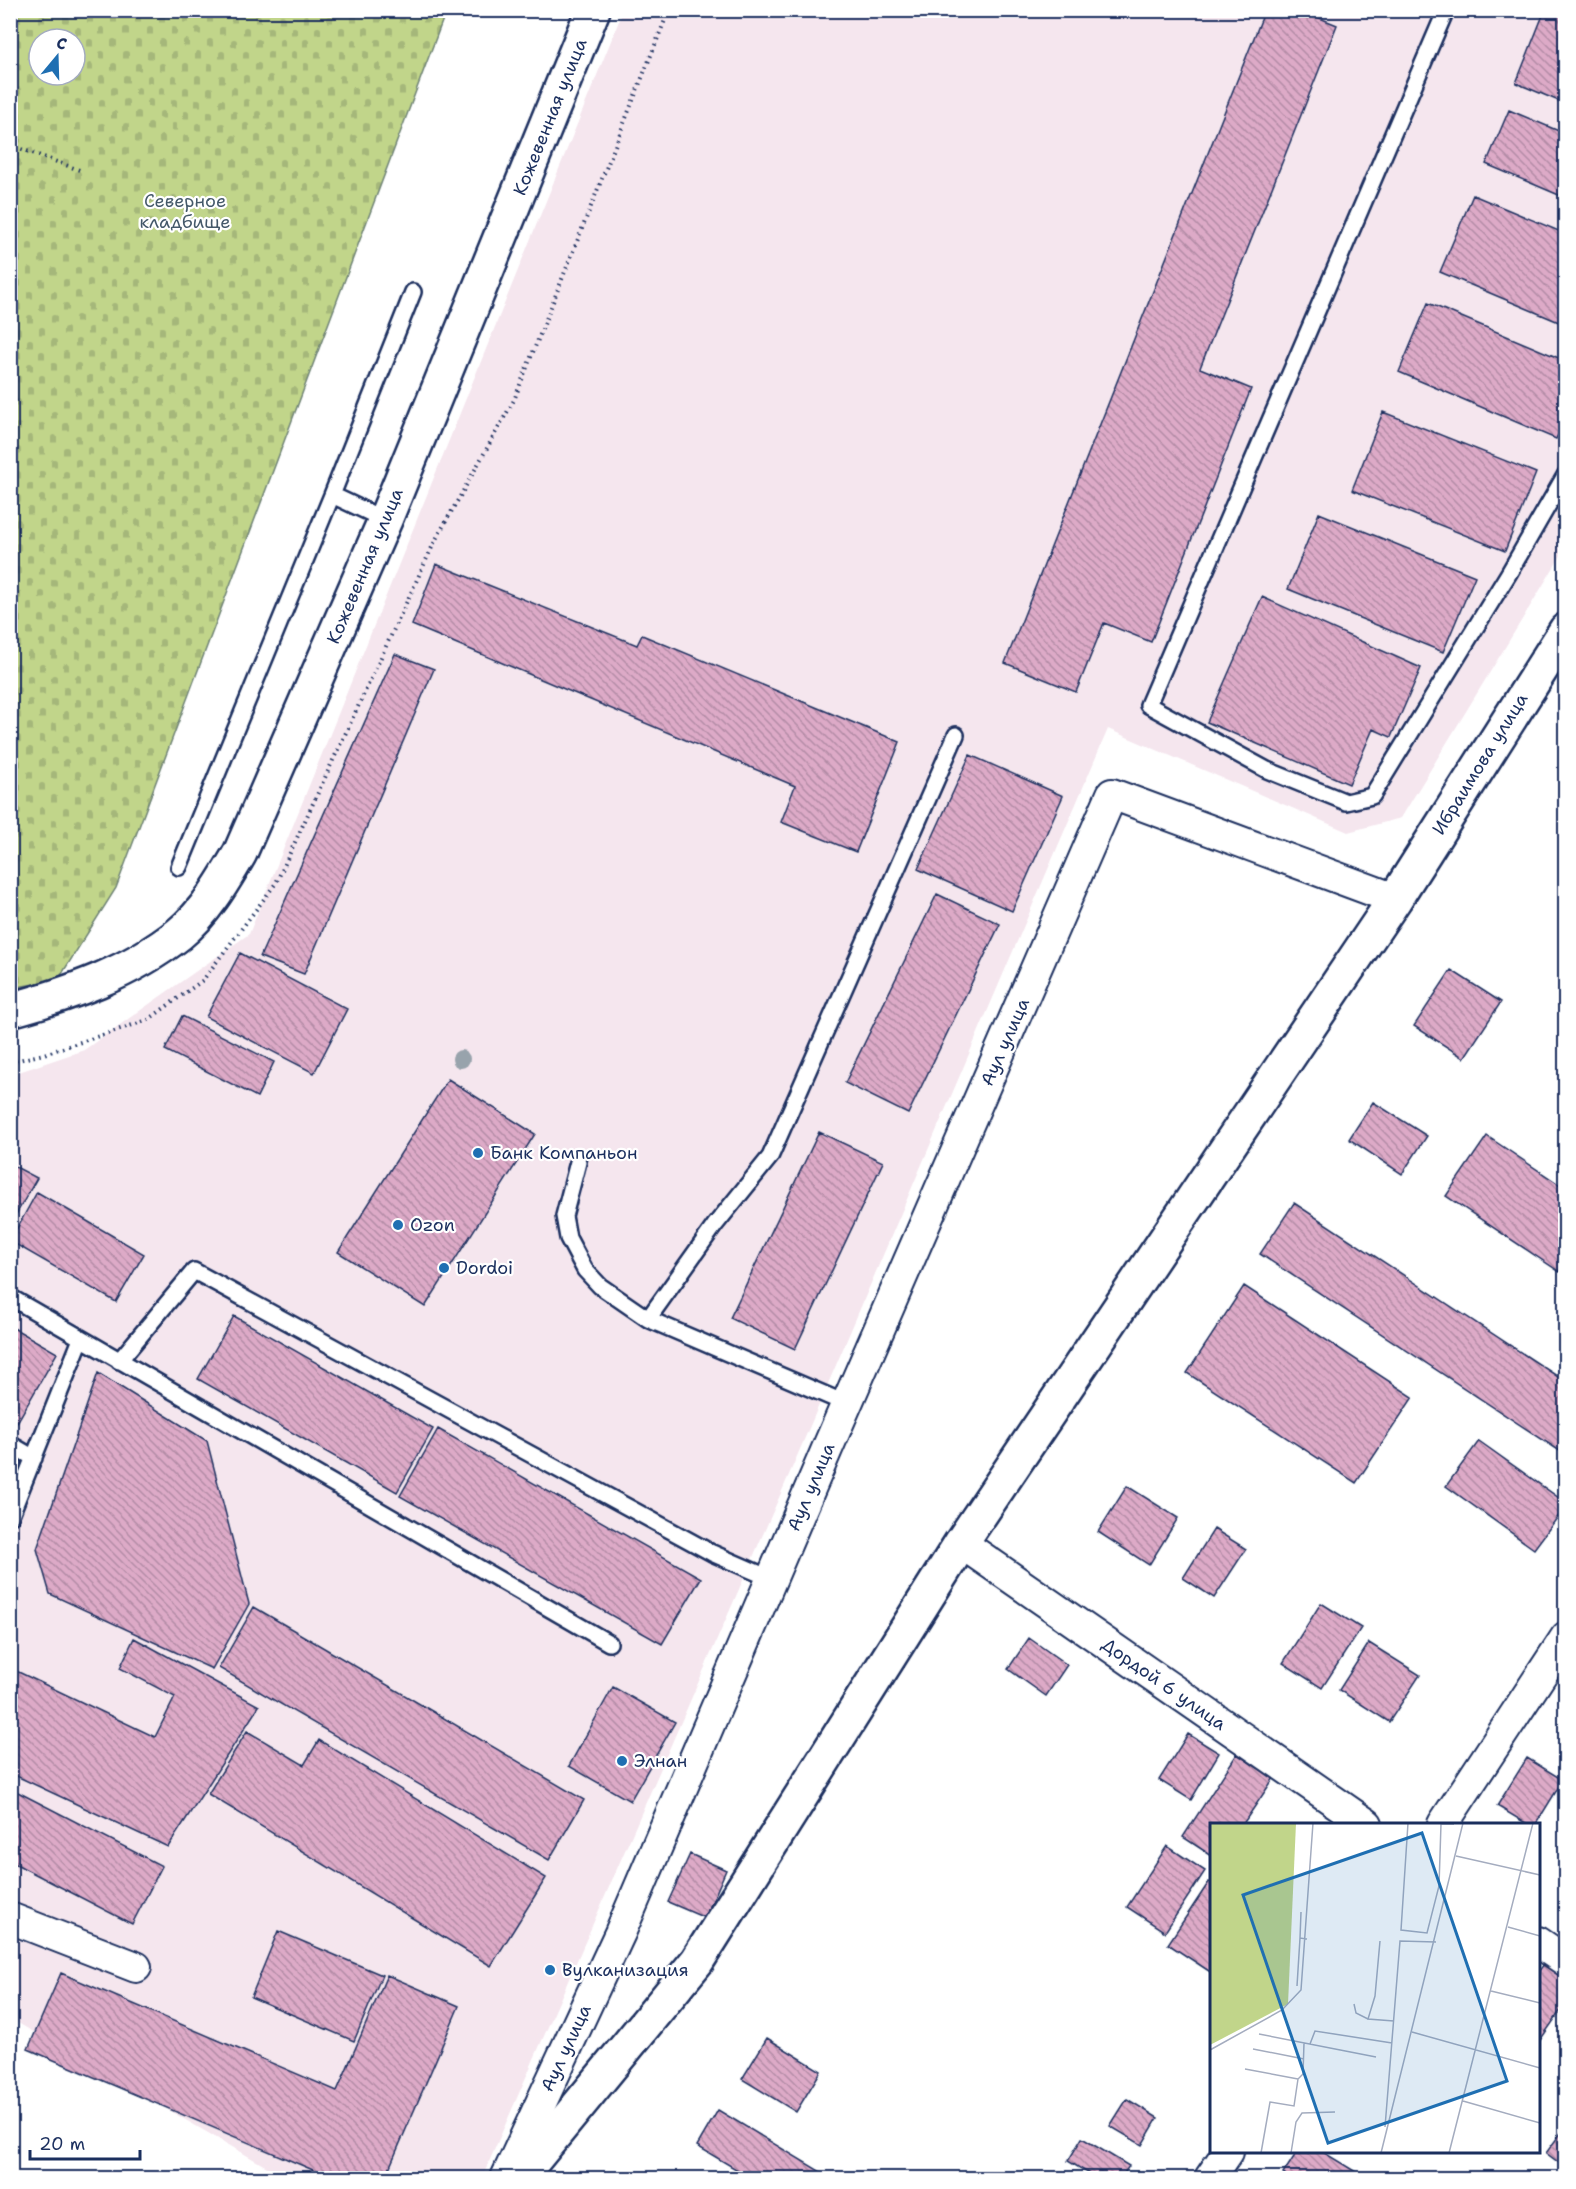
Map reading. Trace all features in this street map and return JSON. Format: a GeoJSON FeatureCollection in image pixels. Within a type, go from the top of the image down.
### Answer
{"type":"FeatureCollection","features":[{"type":"Feature","properties":{"kind":"main road","name":"Кожевенная улица"},"geometry":{"type":"LineString","coordinates":[[10,1010],[66,995],[117,972],[179,934],[223,883],[240,853],[385,520],[593,10]]}},
{"type":"Feature","properties":{"kind":"main road","name":"Ибраимова улица"},"geometry":{"type":"LineString","coordinates":[[519,2178],[697,1961],[961,1543],[1395,899],[1566,630]]}},
{"type":"Feature","properties":{"kind":"street","name":"Аул улица"},"geometry":{"type":"LineString","coordinates":[[506,2178],[620,1933],[847,1404],[1113,794],[1395,899]]}},
{"type":"Feature","properties":{"kind":"street","name":"Дордой 6 улица"},"geometry":{"type":"LineString","coordinates":[[961,1543],[1366,1823]]}},
{"type":"Feature","properties":{"kind":"street"},"geometry":{"type":"LineString","coordinates":[[1444,1823],[1566,1637]]}},
{"type":"Feature","properties":{"kind":"street"},"geometry":{"type":"LineString","coordinates":[[10,1918],[136,1967]]}},
{"type":"Feature","properties":{"kind":"street"},"geometry":{"type":"LineString","coordinates":[[1540,1943],[1566,1960]]}},
{"type":"Feature","properties":{"kind":"street"},"geometry":{"type":"LineString","coordinates":[[1210,2178],[1227,2153]]}},
{"type":"Feature","properties":{"kind":"lane"},"geometry":{"type":"LineString","coordinates":[[1446,10],[1148,705],[1267,770],[1306,786],[1346,802],[1372,796],[1509,573],[1566,474]]}},
{"type":"Feature","properties":{"kind":"lane"},"geometry":{"type":"LineString","coordinates":[[179,867],[413,292]]}},
{"type":"Feature","properties":{"kind":"lane"},"geometry":{"type":"LineString","coordinates":[[332,495],[385,520]]}},
{"type":"Feature","properties":{"kind":"lane"},"geometry":{"type":"LineString","coordinates":[[648,1319],[716,1225],[770,1157],[956,735]]}},
{"type":"Feature","properties":{"kind":"lane"},"geometry":{"type":"LineString","coordinates":[[578,1162],[564,1216],[568,1239],[585,1270],[600,1286],[648,1319],[847,1404]]}},
{"type":"Feature","properties":{"kind":"lane"},"geometry":{"type":"LineString","coordinates":[[119,1361],[194,1271],[712,1553],[772,1578]]}},
{"type":"Feature","properties":{"kind":"lane"},"geometry":{"type":"LineString","coordinates":[[10,1297],[609,1643]]}},
{"type":"Feature","properties":{"kind":"lane"},"geometry":{"type":"LineString","coordinates":[[10,1517],[81,1339]]}},
{"type":"Feature","properties":{"kind":"lane"},"geometry":{"type":"LineString","coordinates":[[10,1444],[34,1458]]}},
{"type":"Feature","properties":{"kind":"path"},"geometry":{"type":"LineString","coordinates":[[10,145],[82,171]]}},
{"type":"Feature","properties":{"kind":"shaded area","name":"Dordoi"},"geometry":{"type":"Polygon","coordinates":[[[623,11],[1565,11],[1565,549],[1401,818],[1348,832],[1108,729],[795,1461],[482,2178],[286,2178],[11,2019],[10,1075],[84,1050],[249,934],[623,11]]]}},
{"type":"Feature","properties":{"kind":"green space","name":"Северное кладбище"},"geometry":{"type":"Polygon","coordinates":[[[11,11],[446,11],[116,888],[58,980],[11,988],[11,11]]]}},
{"type":"Feature","properties":{"kind":"building"},"geometry":{"type":"Polygon","coordinates":[[[1265,10],[1300,10],[1337,25],[1200,368],[1251,389],[1151,642],[1104,623],[1076,692],[1005,663],[1265,10]]]}},
{"type":"Feature","properties":{"kind":"building"},"geometry":{"type":"Polygon","coordinates":[[[1545,10],[1566,10],[1566,104],[1516,83],[1545,10]]]}},
{"type":"Feature","properties":{"kind":"building"},"geometry":{"type":"Polygon","coordinates":[[[1509,110],[1566,134],[1566,198],[1486,164],[1509,110]]]}},
{"type":"Feature","properties":{"kind":"building"},"geometry":{"type":"Polygon","coordinates":[[[1473,195],[1566,234],[1566,325],[1440,272],[1473,195]]]}},
{"type":"Feature","properties":{"kind":"building"},"geometry":{"type":"Polygon","coordinates":[[[1428,303],[1566,361],[1566,417],[1556,439],[1399,372],[1428,303]]]}},
{"type":"Feature","properties":{"kind":"building"},"geometry":{"type":"Polygon","coordinates":[[[1383,412],[1536,473],[1505,551],[1352,490],[1383,412]]]}},
{"type":"Feature","properties":{"kind":"building"},"geometry":{"type":"Polygon","coordinates":[[[1319,513],[1475,576],[1443,652],[1288,589],[1319,513]]]}},
{"type":"Feature","properties":{"kind":"building"},"geometry":{"type":"Polygon","coordinates":[[[436,564],[637,645],[642,635],[900,742],[856,852],[781,822],[795,786],[412,625],[436,564]]]}},
{"type":"Feature","properties":{"kind":"building"},"geometry":{"type":"Polygon","coordinates":[[[1262,597],[1421,668],[1391,737],[1373,729],[1349,784],[1207,722],[1262,597]]]}},
{"type":"Feature","properties":{"kind":"building"},"geometry":{"type":"Polygon","coordinates":[[[395,654],[434,669],[304,974],[260,957],[395,654]]]}},
{"type":"Feature","properties":{"kind":"building"},"geometry":{"type":"Polygon","coordinates":[[[970,755],[1063,796],[1012,911],[918,869],[970,755]]]}},
{"type":"Feature","properties":{"kind":"building"},"geometry":{"type":"Polygon","coordinates":[[[937,894],[1000,924],[908,1114],[845,1083],[937,894]]]}},
{"type":"Feature","properties":{"kind":"building"},"geometry":{"type":"Polygon","coordinates":[[[240,953],[347,1009],[314,1073],[206,1017],[240,953]]]}},
{"type":"Feature","properties":{"kind":"building"},"geometry":{"type":"Polygon","coordinates":[[[1451,970],[1501,1002],[1464,1058],[1414,1026],[1451,970]]]}},
{"type":"Feature","properties":{"kind":"building"},"geometry":{"type":"Polygon","coordinates":[[[182,1016],[274,1062],[257,1097],[165,1050],[182,1016]]]}},
{"type":"Feature","properties":{"kind":"building"},"geometry":{"type":"Polygon","coordinates":[[[448,1079],[535,1134],[425,1307],[338,1252],[448,1079]]]}},
{"type":"Feature","properties":{"kind":"building"},"geometry":{"type":"Polygon","coordinates":[[[1373,1102],[1427,1136],[1402,1174],[1349,1139],[1373,1102]]]}},
{"type":"Feature","properties":{"kind":"building"},"geometry":{"type":"Polygon","coordinates":[[[819,1132],[883,1162],[795,1349],[730,1318],[819,1132]]]}},
{"type":"Feature","properties":{"kind":"building"},"geometry":{"type":"Polygon","coordinates":[[[1487,1136],[1566,1189],[1566,1276],[1446,1196],[1487,1136]]]}},
{"type":"Feature","properties":{"kind":"building"},"geometry":{"type":"Polygon","coordinates":[[[10,1164],[37,1178],[10,1225],[10,1164]]]}},
{"type":"Feature","properties":{"kind":"building"},"geometry":{"type":"Polygon","coordinates":[[[37,1192],[144,1254],[116,1302],[10,1241],[37,1192]]]}},
{"type":"Feature","properties":{"kind":"building"},"geometry":{"type":"Polygon","coordinates":[[[1294,1203],[1566,1382],[1566,1455],[1260,1254],[1294,1203]]]}},
{"type":"Feature","properties":{"kind":"building"},"geometry":{"type":"Polygon","coordinates":[[[1244,1286],[1413,1397],[1356,1483],[1187,1373],[1244,1286]]]}},
{"type":"Feature","properties":{"kind":"building"},"geometry":{"type":"Polygon","coordinates":[[[234,1316],[433,1429],[397,1492],[198,1379],[234,1316]]]}},
{"type":"Feature","properties":{"kind":"building"},"geometry":{"type":"Polygon","coordinates":[[[10,1326],[57,1353],[15,1426],[10,1424],[10,1326]]]}},
{"type":"Feature","properties":{"kind":"building"},"geometry":{"type":"Polygon","coordinates":[[[98,1373],[207,1441],[249,1604],[212,1669],[50,1594],[37,1549],[98,1373]]]}},
{"type":"Feature","properties":{"kind":"building"},"geometry":{"type":"Polygon","coordinates":[[[438,1429],[701,1578],[662,1644],[400,1496],[438,1429]]]}},
{"type":"Feature","properties":{"kind":"building"},"geometry":{"type":"Polygon","coordinates":[[[1479,1441],[1566,1503],[1534,1549],[1446,1486],[1479,1441]]]}},
{"type":"Feature","properties":{"kind":"building"},"geometry":{"type":"Polygon","coordinates":[[[1127,1486],[1178,1518],[1149,1565],[1098,1532],[1127,1486]]]}},
{"type":"Feature","properties":{"kind":"building"},"geometry":{"type":"Polygon","coordinates":[[[1214,1529],[1246,1549],[1214,1598],[1183,1578],[1214,1529]]]}},
{"type":"Feature","properties":{"kind":"building"},"geometry":{"type":"Polygon","coordinates":[[[1321,1603],[1361,1628],[1322,1688],[1283,1663],[1321,1603]]]}},
{"type":"Feature","properties":{"kind":"building"},"geometry":{"type":"Polygon","coordinates":[[[254,1607],[584,1800],[549,1860],[219,1668],[254,1607]]]}},
{"type":"Feature","properties":{"kind":"building"},"geometry":{"type":"Polygon","coordinates":[[[134,1638],[259,1706],[168,1847],[10,1773],[10,1668],[155,1737],[175,1697],[120,1668],[134,1638]]]}},
{"type":"Feature","properties":{"kind":"building"},"geometry":{"type":"Polygon","coordinates":[[[1029,1638],[1067,1665],[1046,1696],[1008,1669],[1029,1638]]]}},
{"type":"Feature","properties":{"kind":"building"},"geometry":{"type":"Polygon","coordinates":[[[1369,1643],[1420,1675],[1389,1722],[1339,1690],[1369,1643]]]}},
{"type":"Feature","properties":{"kind":"building"},"geometry":{"type":"Polygon","coordinates":[[[613,1687],[675,1722],[630,1801],[569,1766],[613,1687]]]}},
{"type":"Feature","properties":{"kind":"building"},"geometry":{"type":"Polygon","coordinates":[[[247,1731],[304,1765],[319,1740],[546,1878],[491,1966],[208,1794],[247,1731]]]}},
{"type":"Feature","properties":{"kind":"building"},"geometry":{"type":"Polygon","coordinates":[[[1188,1734],[1219,1753],[1191,1800],[1159,1780],[1188,1734]]]}},
{"type":"Feature","properties":{"kind":"building"},"geometry":{"type":"Polygon","coordinates":[[[1237,1754],[1274,1778],[1244,1823],[1210,1823],[1210,1855],[1183,1837],[1237,1754]]]}},
{"type":"Feature","properties":{"kind":"building"},"geometry":{"type":"Polygon","coordinates":[[[1527,1758],[1563,1780],[1537,1823],[1525,1823],[1497,1806],[1527,1758]]]}},
{"type":"Feature","properties":{"kind":"building"},"geometry":{"type":"Polygon","coordinates":[[[10,1788],[162,1866],[132,1924],[10,1861],[10,1788]]]}},
{"type":"Feature","properties":{"kind":"building"},"geometry":{"type":"Polygon","coordinates":[[[1167,1846],[1205,1871],[1165,1932],[1127,1907],[1167,1846]]]}},
{"type":"Feature","properties":{"kind":"building"},"geometry":{"type":"Polygon","coordinates":[[[690,1854],[726,1870],[705,1918],[668,1902],[690,1854]]]}},
{"type":"Feature","properties":{"kind":"building"},"geometry":{"type":"Polygon","coordinates":[[[1209,1882],[1210,1882],[1210,1972],[1168,1944],[1209,1882]]]}},
{"type":"Feature","properties":{"kind":"building"},"geometry":{"type":"Polygon","coordinates":[[[278,1931],[382,1975],[354,2041],[251,1997],[278,1931]]]}},
{"type":"Feature","properties":{"kind":"building"},"geometry":{"type":"Polygon","coordinates":[[[1544,1964],[1566,1979],[1566,2003],[1540,2040],[1540,1969],[1544,1964]]]}},
{"type":"Feature","properties":{"kind":"building"},"geometry":{"type":"Polygon","coordinates":[[[61,1973],[337,2091],[387,1975],[459,2006],[385,2178],[310,2178],[313,2170],[28,2049],[61,1973]]]}},
{"type":"Feature","properties":{"kind":"building"},"geometry":{"type":"Polygon","coordinates":[[[767,2038],[821,2071],[796,2112],[742,2079],[767,2038]]]}},
{"type":"Feature","properties":{"kind":"building"},"geometry":{"type":"Polygon","coordinates":[[[1127,2099],[1158,2118],[1142,2145],[1110,2126],[1127,2099]]]}},
{"type":"Feature","properties":{"kind":"building"},"geometry":{"type":"Polygon","coordinates":[[[718,2110],[831,2178],[751,2178],[697,2146],[718,2110]]]}},
{"type":"Feature","properties":{"kind":"building"},"geometry":{"type":"Polygon","coordinates":[[[1566,2126],[1566,2168],[1546,2153],[1566,2126]]]}},
{"type":"Feature","properties":{"kind":"building"},"geometry":{"type":"Polygon","coordinates":[[[1082,2138],[1129,2166],[1121,2178],[1096,2178],[1068,2161],[1082,2138]]]}},
{"type":"Feature","properties":{"kind":"building"},"geometry":{"type":"Polygon","coordinates":[[[1296,2153],[1325,2153],[1361,2175],[1359,2178],[1290,2178],[1283,2174],[1296,2153]]]}},
{"type":"Feature","properties":{"kind":"place","name":"Банк Компаньон"},"geometry":{"type":"Point","coordinates":[478,1153]}},
{"type":"Feature","properties":{"kind":"place","name":"Ozon"},"geometry":{"type":"Point","coordinates":[398,1225]}},
{"type":"Feature","properties":{"kind":"place","name":"Dordoi"},"geometry":{"type":"Point","coordinates":[444,1268]}},
{"type":"Feature","properties":{"kind":"place","name":"Элнан"},"geometry":{"type":"Point","coordinates":[622,1761]}},
{"type":"Feature","properties":{"kind":"place","name":"Вулканизация"},"geometry":{"type":"Point","coordinates":[550,1970]}}]}
